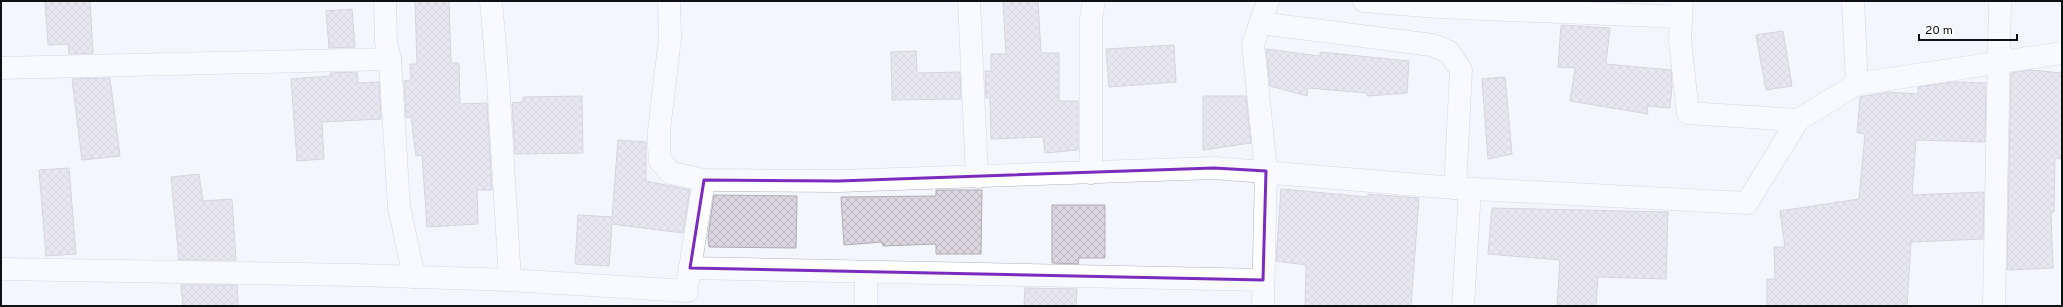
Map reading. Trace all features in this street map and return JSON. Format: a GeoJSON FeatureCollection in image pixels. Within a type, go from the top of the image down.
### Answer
{"type":"FeatureCollection","features":[{"type":"Feature","properties":{"kind":"street"},"geometry":{"type":"LineString","coordinates":[[385,1],[386,43],[390,59],[400,207],[414,277]]}},
{"type":"Feature","properties":{"kind":"street"},"geometry":{"type":"LineString","coordinates":[[491,1],[498,81],[510,280]]}},
{"type":"Feature","properties":{"kind":"street"},"geometry":{"type":"LineString","coordinates":[[669,1],[670,38],[659,130],[660,161],[671,173],[704,180],[839,182],[1214,168],[1463,188],[1747,203],[1798,120],[1857,84],[1998,61],[2062,53]]}},
{"type":"Feature","properties":{"kind":"street"},"geometry":{"type":"LineString","coordinates":[[969,1],[977,177]]}},
{"type":"Feature","properties":{"kind":"street"},"geometry":{"type":"LineString","coordinates":[[1091,173],[1091,18],[1094,1]]}},
{"type":"Feature","properties":{"kind":"street"},"geometry":{"type":"LineString","coordinates":[[1263,306],[1266,171],[1253,44],[1268,1]]}},
{"type":"Feature","properties":{"kind":"street"},"geometry":{"type":"LineString","coordinates":[[1364,1],[1438,7],[1682,9],[1680,41],[1688,113],[1798,120]]}},
{"type":"Feature","properties":{"kind":"street"},"geometry":{"type":"LineString","coordinates":[[1853,1],[1857,84]]}},
{"type":"Feature","properties":{"kind":"street"},"geometry":{"type":"LineString","coordinates":[[1994,306],[2000,1]]}},
{"type":"Feature","properties":{"kind":"street"},"geometry":{"type":"LineString","coordinates":[[1260,22],[1432,45],[1450,52],[1461,70],[1463,306]]}},
{"type":"Feature","properties":{"kind":"street"},"geometry":{"type":"LineString","coordinates":[[1,68],[390,59]]}},
{"type":"Feature","properties":{"kind":"street"},"geometry":{"type":"LineString","coordinates":[[1,270],[510,280],[686,298],[704,180]]}},
{"type":"Feature","properties":{"kind":"street"},"geometry":{"type":"LineString","coordinates":[[690,268],[1263,280]]}},
{"type":"Feature","properties":{"kind":"street"},"geometry":{"type":"LineString","coordinates":[[866,272],[866,306]]}},
{"type":"Feature","properties":{"kind":"highlighted area"},"geometry":{"type":"Polygon","coordinates":[[[1214,168],[1266,171],[1263,280],[690,268],[704,180],[839,181],[1214,168]]]}},
{"type":"Feature","properties":{"kind":"building"},"geometry":{"type":"Polygon","coordinates":[[[45,1],[90,1],[93,53],[69,54],[68,44],[48,45],[45,1]]]}},
{"type":"Feature","properties":{"kind":"building"},"geometry":{"type":"Polygon","coordinates":[[[415,1],[449,1],[451,63],[459,63],[460,104],[487,103],[492,190],[477,190],[478,224],[427,227],[422,155],[416,156],[411,117],[406,118],[404,81],[411,80],[410,64],[417,64],[415,1]]]}},
{"type":"Feature","properties":{"kind":"building"},"geometry":{"type":"Polygon","coordinates":[[[1003,1],[1038,1],[1041,53],[1059,53],[1059,101],[1078,101],[1078,150],[1045,153],[1043,137],[991,139],[990,98],[986,98],[985,71],[991,71],[991,54],[1006,54],[1003,1]]]}},
{"type":"Feature","properties":{"kind":"building"},"geometry":{"type":"Polygon","coordinates":[[[352,9],[355,47],[329,48],[326,11],[352,9]]]}},
{"type":"Feature","properties":{"kind":"building"},"geometry":{"type":"Polygon","coordinates":[[[1561,25],[1610,28],[1606,64],[1671,70],[1672,86],[1670,108],[1647,106],[1648,114],[1570,101],[1575,68],[1558,67],[1561,25]]]}},
{"type":"Feature","properties":{"kind":"building"},"geometry":{"type":"Polygon","coordinates":[[[1783,31],[1792,86],[1766,90],[1756,35],[1783,31]]]}},
{"type":"Feature","properties":{"kind":"building"},"geometry":{"type":"Polygon","coordinates":[[[1174,45],[1176,82],[1109,87],[1106,49],[1174,45]]]}},
{"type":"Feature","properties":{"kind":"building"},"geometry":{"type":"Polygon","coordinates":[[[1266,49],[1320,56],[1320,52],[1409,61],[1407,93],[1367,96],[1367,93],[1308,88],[1307,96],[1270,86],[1266,49]]]}},
{"type":"Feature","properties":{"kind":"building"},"geometry":{"type":"Polygon","coordinates":[[[916,51],[917,73],[960,72],[961,99],[892,100],[891,52],[916,51]]]}},
{"type":"Feature","properties":{"kind":"building"},"geometry":{"type":"Polygon","coordinates":[[[2031,70],[2062,73],[2062,159],[2055,158],[2054,212],[2051,212],[2053,268],[2007,270],[2011,73],[2031,70]]]}},
{"type":"Feature","properties":{"kind":"building"},"geometry":{"type":"Polygon","coordinates":[[[357,72],[358,83],[379,82],[381,119],[322,122],[324,159],[297,161],[291,79],[330,76],[330,73],[357,72]]]}},
{"type":"Feature","properties":{"kind":"building"},"geometry":{"type":"Polygon","coordinates":[[[1505,77],[1512,154],[1488,159],[1482,79],[1505,77]]]}},
{"type":"Feature","properties":{"kind":"building"},"geometry":{"type":"Polygon","coordinates":[[[110,78],[120,156],[82,160],[72,79],[110,78]]]}},
{"type":"Feature","properties":{"kind":"building"},"geometry":{"type":"Polygon","coordinates":[[[1953,82],[1986,83],[1985,142],[1916,140],[1912,195],[1984,192],[1983,239],[1911,242],[1907,306],[1767,306],[1767,279],[1775,279],[1774,247],[1785,247],[1780,211],[1859,199],[1865,134],[1857,133],[1860,97],[1889,92],[1918,94],[1918,87],[1953,82]]]}},
{"type":"Feature","properties":{"kind":"building"},"geometry":{"type":"Polygon","coordinates":[[[582,96],[583,153],[515,154],[512,103],[523,102],[523,97],[582,96]]]}},
{"type":"Feature","properties":{"kind":"building"},"geometry":{"type":"Polygon","coordinates":[[[1203,96],[1246,96],[1251,143],[1203,150],[1203,96]]]}},
{"type":"Feature","properties":{"kind":"building"},"geometry":{"type":"Polygon","coordinates":[[[618,140],[646,142],[646,181],[690,190],[683,233],[612,224],[609,266],[575,264],[578,215],[612,217],[618,140]]]}},
{"type":"Feature","properties":{"kind":"building"},"geometry":{"type":"Polygon","coordinates":[[[69,168],[76,254],[46,256],[39,170],[69,168]]]}},
{"type":"Feature","properties":{"kind":"building"},"geometry":{"type":"Polygon","coordinates":[[[199,174],[203,201],[232,199],[236,260],[179,260],[171,177],[199,174]]]}},
{"type":"Feature","properties":{"kind":"building"},"geometry":{"type":"Polygon","coordinates":[[[1281,189],[1368,197],[1368,194],[1419,198],[1411,306],[1305,306],[1306,265],[1276,261],[1281,189]]]}},
{"type":"Feature","properties":{"kind":"building"},"geometry":{"type":"Polygon","coordinates":[[[936,190],[982,190],[981,254],[936,254],[936,244],[883,246],[882,242],[844,245],[841,197],[936,196],[936,190]]]}},
{"type":"Feature","properties":{"kind":"building"},"geometry":{"type":"Polygon","coordinates":[[[714,195],[797,196],[796,248],[709,247],[708,236],[714,195]]]}},
{"type":"Feature","properties":{"kind":"building"},"geometry":{"type":"Polygon","coordinates":[[[1052,205],[1105,205],[1105,258],[1079,258],[1078,264],[1052,263],[1052,205]]]}},
{"type":"Feature","properties":{"kind":"building"},"geometry":{"type":"Polygon","coordinates":[[[1492,208],[1668,212],[1666,279],[1598,277],[1596,306],[1557,306],[1560,260],[1488,254],[1492,208]]]}},
{"type":"Feature","properties":{"kind":"building"},"geometry":{"type":"Polygon","coordinates":[[[181,285],[237,285],[238,306],[183,306],[181,285]]]}},
{"type":"Feature","properties":{"kind":"building"},"geometry":{"type":"Polygon","coordinates":[[[1025,288],[1077,289],[1076,306],[1024,306],[1025,288]]]}}]}
